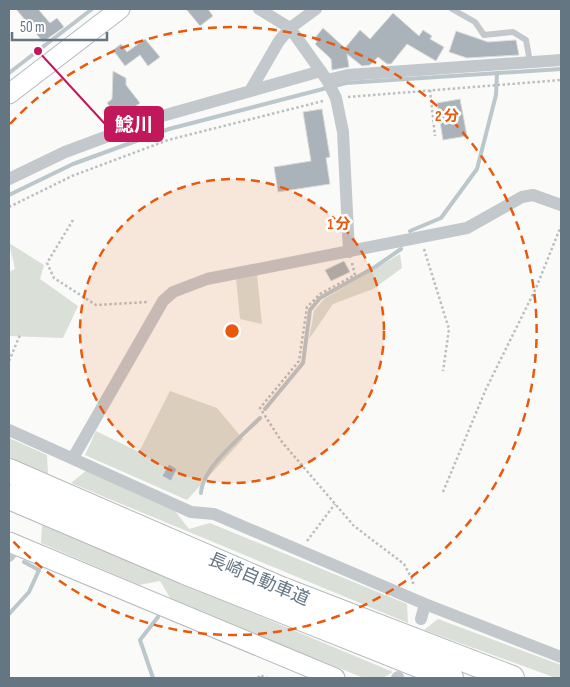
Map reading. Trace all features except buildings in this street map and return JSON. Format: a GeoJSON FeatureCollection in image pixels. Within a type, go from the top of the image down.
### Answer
{"type":"FeatureCollection","features":[{"type":"Feature","properties":{"kind":"highway","name":"長崎自動車道"},"geometry":{"type":"LineString","coordinates":[[9,471],[281,589],[512,678]]}},
{"type":"Feature","properties":{"kind":"highway","name":"長崎自動車道"},"geometry":{"type":"LineString","coordinates":[[9,497],[185,572],[451,678]]}},
{"type":"Feature","properties":{"kind":"street"},"geometry":{"type":"LineString","coordinates":[[9,94],[120,9]]}},
{"type":"Feature","properties":{"kind":"street"},"geometry":{"type":"LineString","coordinates":[[259,9],[290,28],[324,75],[336,98],[343,132],[349,252]]}},
{"type":"Feature","properties":{"kind":"street"},"geometry":{"type":"LineString","coordinates":[[250,91],[279,41],[290,28],[316,9]]}},
{"type":"Feature","properties":{"kind":"street"},"geometry":{"type":"LineString","coordinates":[[9,179],[65,152],[162,116],[250,91],[324,75],[348,75],[561,60]]}},
{"type":"Feature","properties":{"kind":"street"},"geometry":{"type":"LineString","coordinates":[[73,458],[163,302],[180,288],[207,279],[467,228],[522,197],[533,195],[561,205]]}},
{"type":"Feature","properties":{"kind":"street"},"geometry":{"type":"LineString","coordinates":[[9,430],[192,512],[214,514],[425,604],[561,657]]}},
{"type":"Feature","properties":{"kind":"street"},"geometry":{"type":"LineString","coordinates":[[11,548],[335,678]]}},
{"type":"Feature","properties":{"kind":"street"},"geometry":{"type":"LineString","coordinates":[[421,619],[425,604]]}},
{"type":"Feature","properties":{"kind":"lane"},"geometry":{"type":"LineString","coordinates":[[452,9],[475,22],[484,35],[513,32],[526,40],[530,62]]}},
{"type":"Feature","properties":{"kind":"path"},"geometry":{"type":"LineString","coordinates":[[9,207],[72,176],[168,140],[336,98],[561,80]]}},
{"type":"Feature","properties":{"kind":"path"},"geometry":{"type":"LineString","coordinates":[[430,90],[435,136]]}},
{"type":"Feature","properties":{"kind":"path"},"geometry":{"type":"LineString","coordinates":[[73,220],[47,263],[54,278],[96,305],[163,302]]}},
{"type":"Feature","properties":{"kind":"path"},"geometry":{"type":"LineString","coordinates":[[443,492],[486,389],[536,288],[561,226]]}},
{"type":"Feature","properties":{"kind":"path"},"geometry":{"type":"LineString","coordinates":[[421,238],[449,329],[443,371]]}},
{"type":"Feature","properties":{"kind":"path"},"geometry":{"type":"LineString","coordinates":[[349,252],[355,274],[320,294],[307,307],[299,362],[260,408],[282,442],[354,526],[404,564],[414,581],[411,597]]}},
{"type":"Feature","properties":{"kind":"path"},"geometry":{"type":"LineString","coordinates":[[9,361],[20,335]]}},
{"type":"Feature","properties":{"kind":"path"},"geometry":{"type":"LineString","coordinates":[[300,550],[335,504]]}},
{"type":"Feature","properties":{"kind":"path"},"geometry":{"type":"LineString","coordinates":[[258,678],[260,675],[267,678]]}},
{"type":"Feature","properties":{"kind":"shaded area"},"geometry":{"type":"Polygon","coordinates":[[[9,243],[44,265],[40,279],[78,306],[63,338],[9,336],[9,272],[15,269],[9,243]]]}},
{"type":"Feature","properties":{"kind":"shaded area"},"geometry":{"type":"Polygon","coordinates":[[[400,254],[402,268],[373,289],[333,304],[309,339],[314,311],[324,299],[400,254]]]}},
{"type":"Feature","properties":{"kind":"shaded area"},"geometry":{"type":"Polygon","coordinates":[[[257,274],[262,324],[240,319],[236,278],[257,274]]]}},
{"type":"Feature","properties":{"kind":"shaded area"},"geometry":{"type":"Polygon","coordinates":[[[170,391],[217,408],[243,439],[187,500],[85,455],[96,431],[139,452],[170,391]]]}},
{"type":"Feature","properties":{"kind":"shaded area"},"geometry":{"type":"Polygon","coordinates":[[[9,438],[47,455],[48,474],[9,457],[9,438]]]}},
{"type":"Feature","properties":{"kind":"shaded area"},"geometry":{"type":"Polygon","coordinates":[[[87,470],[175,511],[189,529],[210,523],[407,604],[408,623],[71,483],[87,470]]]}},
{"type":"Feature","properties":{"kind":"shaded area"},"geometry":{"type":"Polygon","coordinates":[[[42,525],[393,672],[383,678],[364,678],[172,601],[160,581],[139,585],[41,543],[42,525]]]}},
{"type":"Feature","properties":{"kind":"shaded area"},"geometry":{"type":"Polygon","coordinates":[[[438,619],[561,665],[561,678],[556,678],[424,630],[438,619]]]}},
{"type":"Feature","properties":{"kind":"waterway"},"geometry":{"type":"LineString","coordinates":[[9,73],[92,9]]}},
{"type":"Feature","properties":{"kind":"waterway"},"geometry":{"type":"LineString","coordinates":[[9,195],[73,164],[169,129],[346,83],[561,69]]}},
{"type":"Feature","properties":{"kind":"waterway"},"geometry":{"type":"LineString","coordinates":[[410,231],[441,218],[477,169],[496,95],[497,73]]}},
{"type":"Feature","properties":{"kind":"waterway"},"geometry":{"type":"LineString","coordinates":[[265,409],[303,363],[310,310],[320,298],[375,267],[401,249]]}},
{"type":"Feature","properties":{"kind":"waterway"},"geometry":{"type":"LineString","coordinates":[[201,493],[203,483],[215,463],[260,418]]}},
{"type":"Feature","properties":{"kind":"waterway"},"geometry":{"type":"LineString","coordinates":[[9,614],[29,592],[39,570],[24,562]]}},
{"type":"Feature","properties":{"kind":"waterway"},"geometry":{"type":"LineString","coordinates":[[153,678],[140,640],[158,617]]}},
{"type":"Feature","properties":{"kind":"place","name":"鯰川"},"geometry":{"type":"Point","coordinates":[38,51]}}]}
